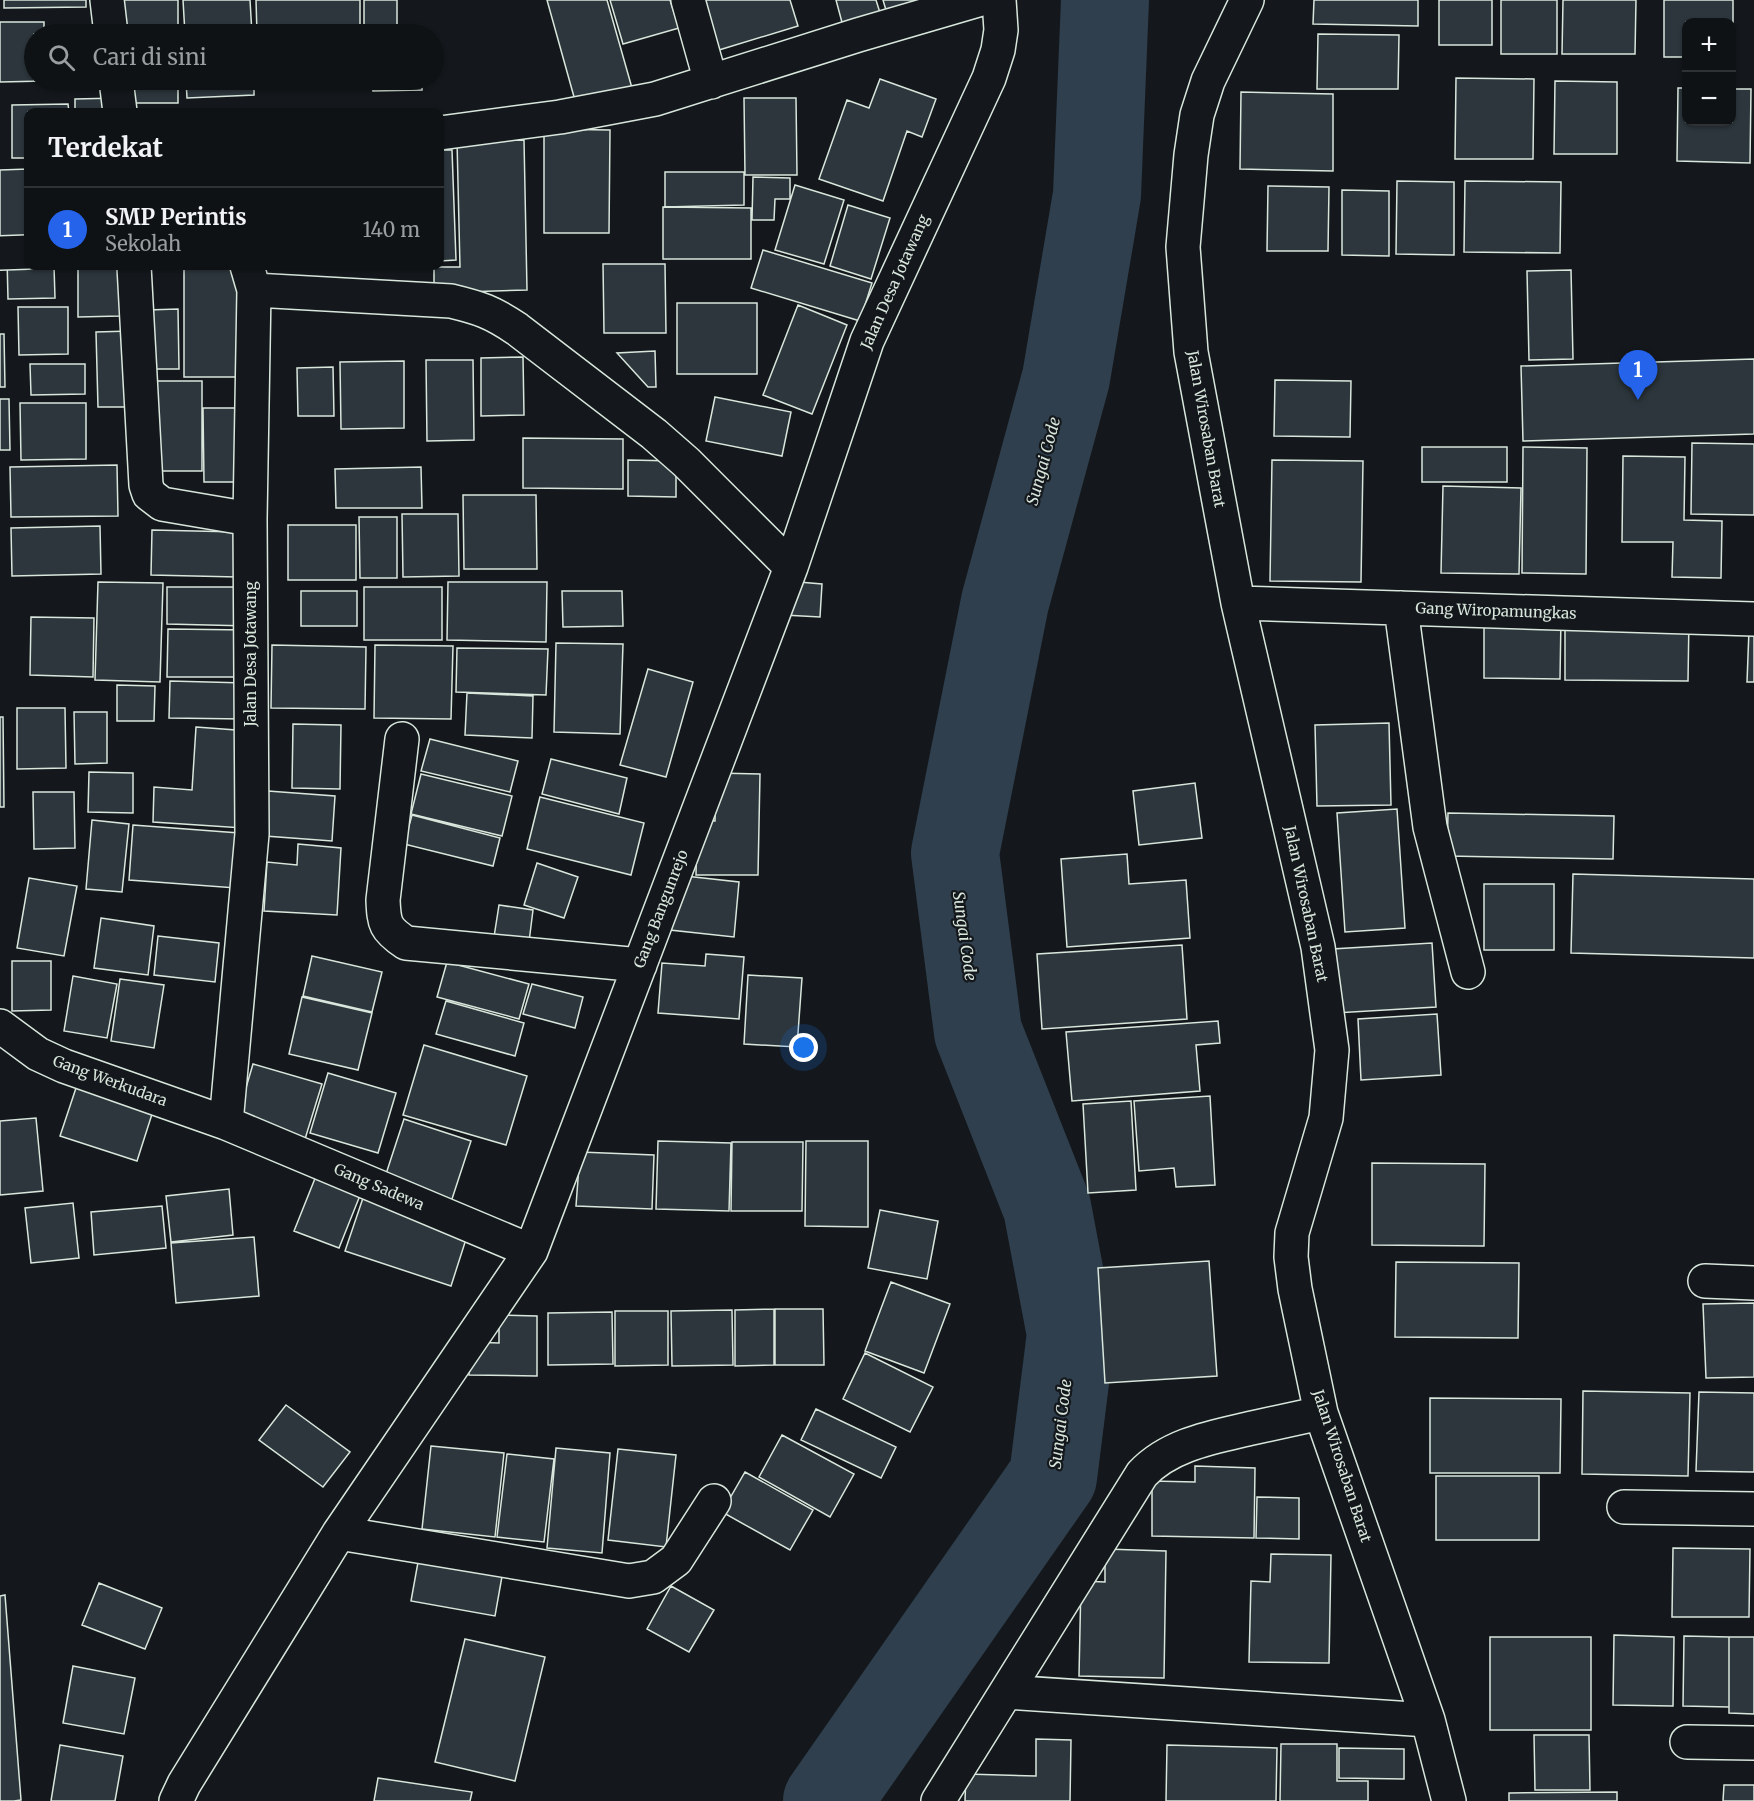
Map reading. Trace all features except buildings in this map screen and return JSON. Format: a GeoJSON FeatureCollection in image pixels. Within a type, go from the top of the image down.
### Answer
{"type":"FeatureCollection","features":[{"type":"Feature","properties":{"kind":"street"},"geometry":{"type":"LineString","coordinates":[[108,0],[110,24]]}},
{"type":"Feature","properties":{"kind":"street"},"geometry":{"type":"LineString","coordinates":[[688,0],[711,82]]}},
{"type":"Feature","properties":{"kind":"street"},"geometry":{"type":"LineString","coordinates":[[444,132],[560,117],[655,99],[978,0]]}},
{"type":"Feature","properties":{"kind":"street","name":"Jalan Desa Jotawang"},"geometry":{"type":"LineString","coordinates":[[791,567],[867,341],[989,78],[1000,40],[999,0]]}},
{"type":"Feature","properties":{"kind":"street","name":"Jalan Wirosaban Barat"},"geometry":{"type":"LineString","coordinates":[[1247,0],[1208,81],[1197,115],[1183,247],[1191,352],[1239,603],[1318,947],[1332,1050],[1326,1118],[1292,1233],[1295,1289],[1321,1413],[1428,1720],[1449,1801]]}},
{"type":"Feature","properties":{"kind":"street"},"geometry":{"type":"LineString","coordinates":[[117,90],[120,108]]}},
{"type":"Feature","properties":{"kind":"street"},"geometry":{"type":"LineString","coordinates":[[0,253],[24,252]]}},
{"type":"Feature","properties":{"kind":"street"},"geometry":{"type":"LineString","coordinates":[[134,270],[146,485],[149,494],[162,504],[250,519]]}},
{"type":"Feature","properties":{"kind":"street"},"geometry":{"type":"LineString","coordinates":[[251,278],[451,301],[495,314],[654,434],[686,462],[791,567]]}},
{"type":"Feature","properties":{"kind":"street","name":"Jalan Desa Jotawang"},"geometry":{"type":"LineString","coordinates":[[226,1123],[252,834],[251,278]]}},
{"type":"Feature","properties":{"kind":"street","name":"Gang Bangunrejo"},"geometry":{"type":"LineString","coordinates":[[176,1801],[184,1784],[339,1533],[531,1251],[791,567]]}},
{"type":"Feature","properties":{"kind":"street","name":"Gang Wiropamungkas"},"geometry":{"type":"LineString","coordinates":[[1239,603],[1754,619]]}},
{"type":"Feature","properties":{"kind":"street"},"geometry":{"type":"LineString","coordinates":[[1401,608],[1430,826],[1468,972]]}},
{"type":"Feature","properties":{"kind":"street"},"geometry":{"type":"LineString","coordinates":[[402,739],[383,900],[384,921],[393,935],[406,943],[640,965]]}},
{"type":"Feature","properties":{"kind":"street","name":"Gang Werkudara"},"geometry":{"type":"LineString","coordinates":[[0,1026],[38,1054],[64,1066],[226,1123]]}},
{"type":"Feature","properties":{"kind":"street","name":"Gang Sadewa"},"geometry":{"type":"LineString","coordinates":[[226,1123],[531,1251]]}},
{"type":"Feature","properties":{"kind":"street"},"geometry":{"type":"LineString","coordinates":[[1705,1281],[1754,1283]]}},
{"type":"Feature","properties":{"kind":"street"},"geometry":{"type":"LineString","coordinates":[[938,1801],[1142,1474],[1151,1464],[1179,1448],[1210,1438],[1321,1413]]}},
{"type":"Feature","properties":{"kind":"street"},"geometry":{"type":"LineString","coordinates":[[339,1533],[629,1581],[654,1577],[676,1560],[714,1501]]}},
{"type":"Feature","properties":{"kind":"street"},"geometry":{"type":"LineString","coordinates":[[1624,1507],[1754,1509]]}},
{"type":"Feature","properties":{"kind":"street"},"geometry":{"type":"LineString","coordinates":[[1006,1692],[1428,1720]]}},
{"type":"Feature","properties":{"kind":"street"},"geometry":{"type":"LineString","coordinates":[[1687,1742],[1754,1743]]}},
{"type":"Feature","properties":{"kind":"waterway","name":"Sungai Code"},"geometry":{"type":"LineString","coordinates":[[827,1801],[1053,1477],[1071,1334],[1047,1207],[978,1032],[955,853],[1005,602],[1066,378],[1097,195],[1105,0]]}},
{"type":"Feature","properties":{"kind":"place","name":"SMP Perintis"},"geometry":{"type":"Point","coordinates":[1638,400]}}]}
